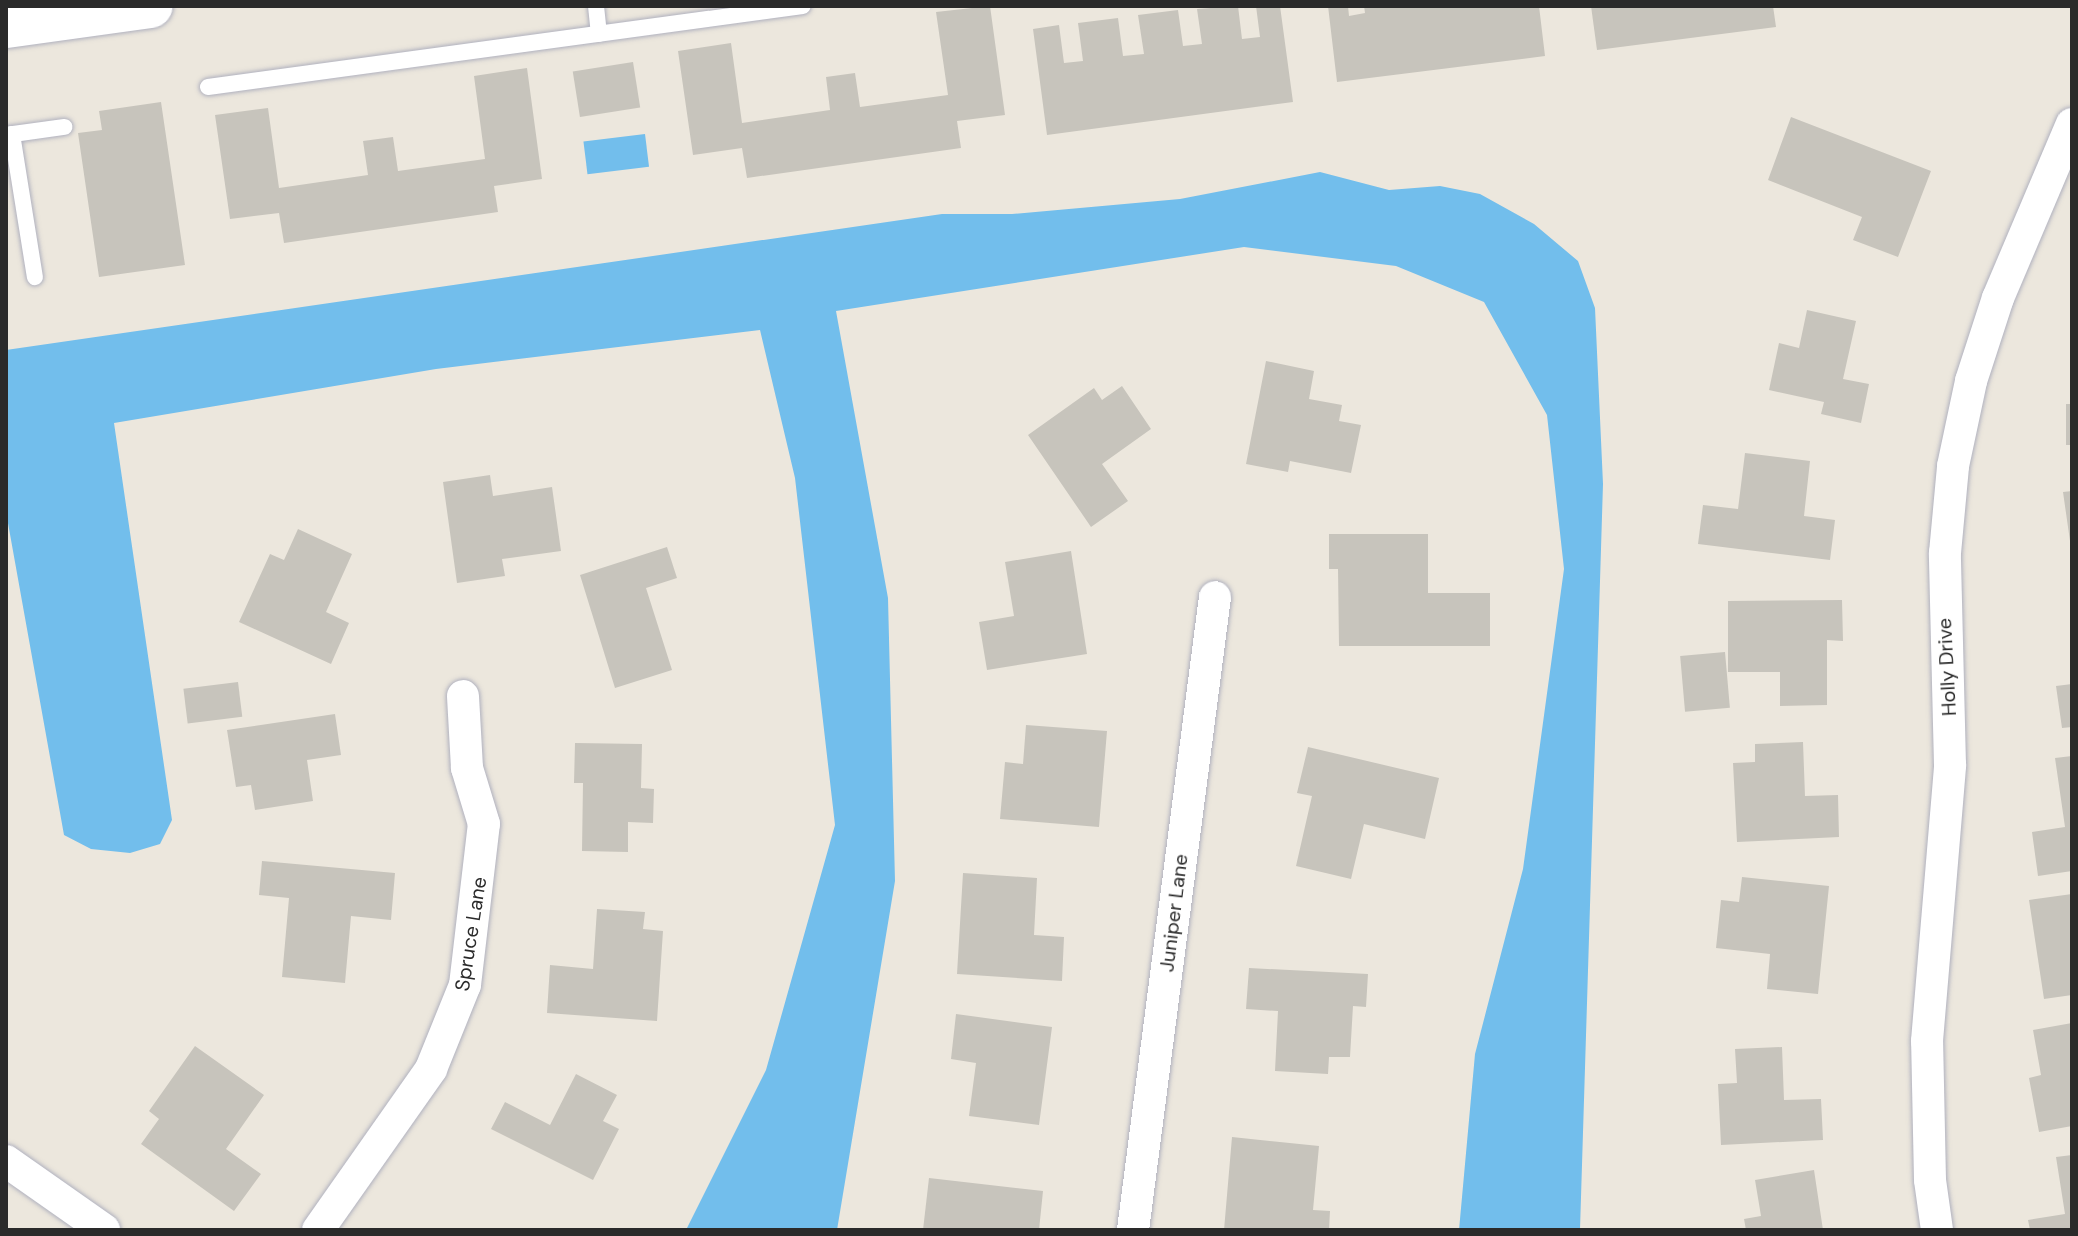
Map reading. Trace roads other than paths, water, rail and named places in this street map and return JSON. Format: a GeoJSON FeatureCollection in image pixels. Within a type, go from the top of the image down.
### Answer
{"type":"FeatureCollection","features":[{"type":"Feature","properties":{"kind":"main road"},"geometry":{"type":"LineString","coordinates":[[6,26],[151,6]]}},
{"type":"Feature","properties":{"kind":"street","name":"Holly Drive"},"geometry":{"type":"LineString","coordinates":[[1937,1230],[1930,1180],[1927,1041],[1950,765],[1945,567],[1953,466],[1971,381],[1998,298],[2072,124]]}},
{"type":"Feature","properties":{"kind":"street","name":"Juniper Lane"},"geometry":{"type":"LineString","coordinates":[[1133,1230],[1215,597]]}},
{"type":"Feature","properties":{"kind":"street","name":"Spruce Lane"},"geometry":{"type":"LineString","coordinates":[[318,1230],[431,1069],[465,985],[484,824],[467,768],[463,696]]}},
{"type":"Feature","properties":{"kind":"street"},"geometry":{"type":"LineString","coordinates":[[6,1161],[104,1230]]}},
{"type":"Feature","properties":{"kind":"lane"},"geometry":{"type":"LineString","coordinates":[[596,6],[599,34]]}},
{"type":"Feature","properties":{"kind":"lane"},"geometry":{"type":"LineString","coordinates":[[208,87],[803,6]]}},
{"type":"Feature","properties":{"kind":"lane"},"geometry":{"type":"LineString","coordinates":[[35,277],[9,135],[64,127]]}},
{"type":"Feature","properties":{"kind":"water"},"geometry":{"type":"Polygon","coordinates":[[[645,134],[649,167],[587,174],[583,142],[645,134]]]}},
{"type":"Feature","properties":{"kind":"water"},"geometry":{"type":"Polygon","coordinates":[[[1320,172],[1389,190],[1440,186],[1480,194],[1534,224],[1578,261],[1595,308],[1603,484],[1580,1230],[1459,1230],[1475,1054],[1523,869],[1564,569],[1547,415],[1484,302],[1396,266],[1244,247],[836,311],[888,598],[895,881],[837,1230],[686,1230],[766,1070],[835,825],[795,478],[760,330],[436,369],[114,423],[172,820],[160,844],[130,853],[91,849],[64,835],[6,512],[6,350],[942,214],[1012,214],[1180,199],[1320,172]]]}}]}
